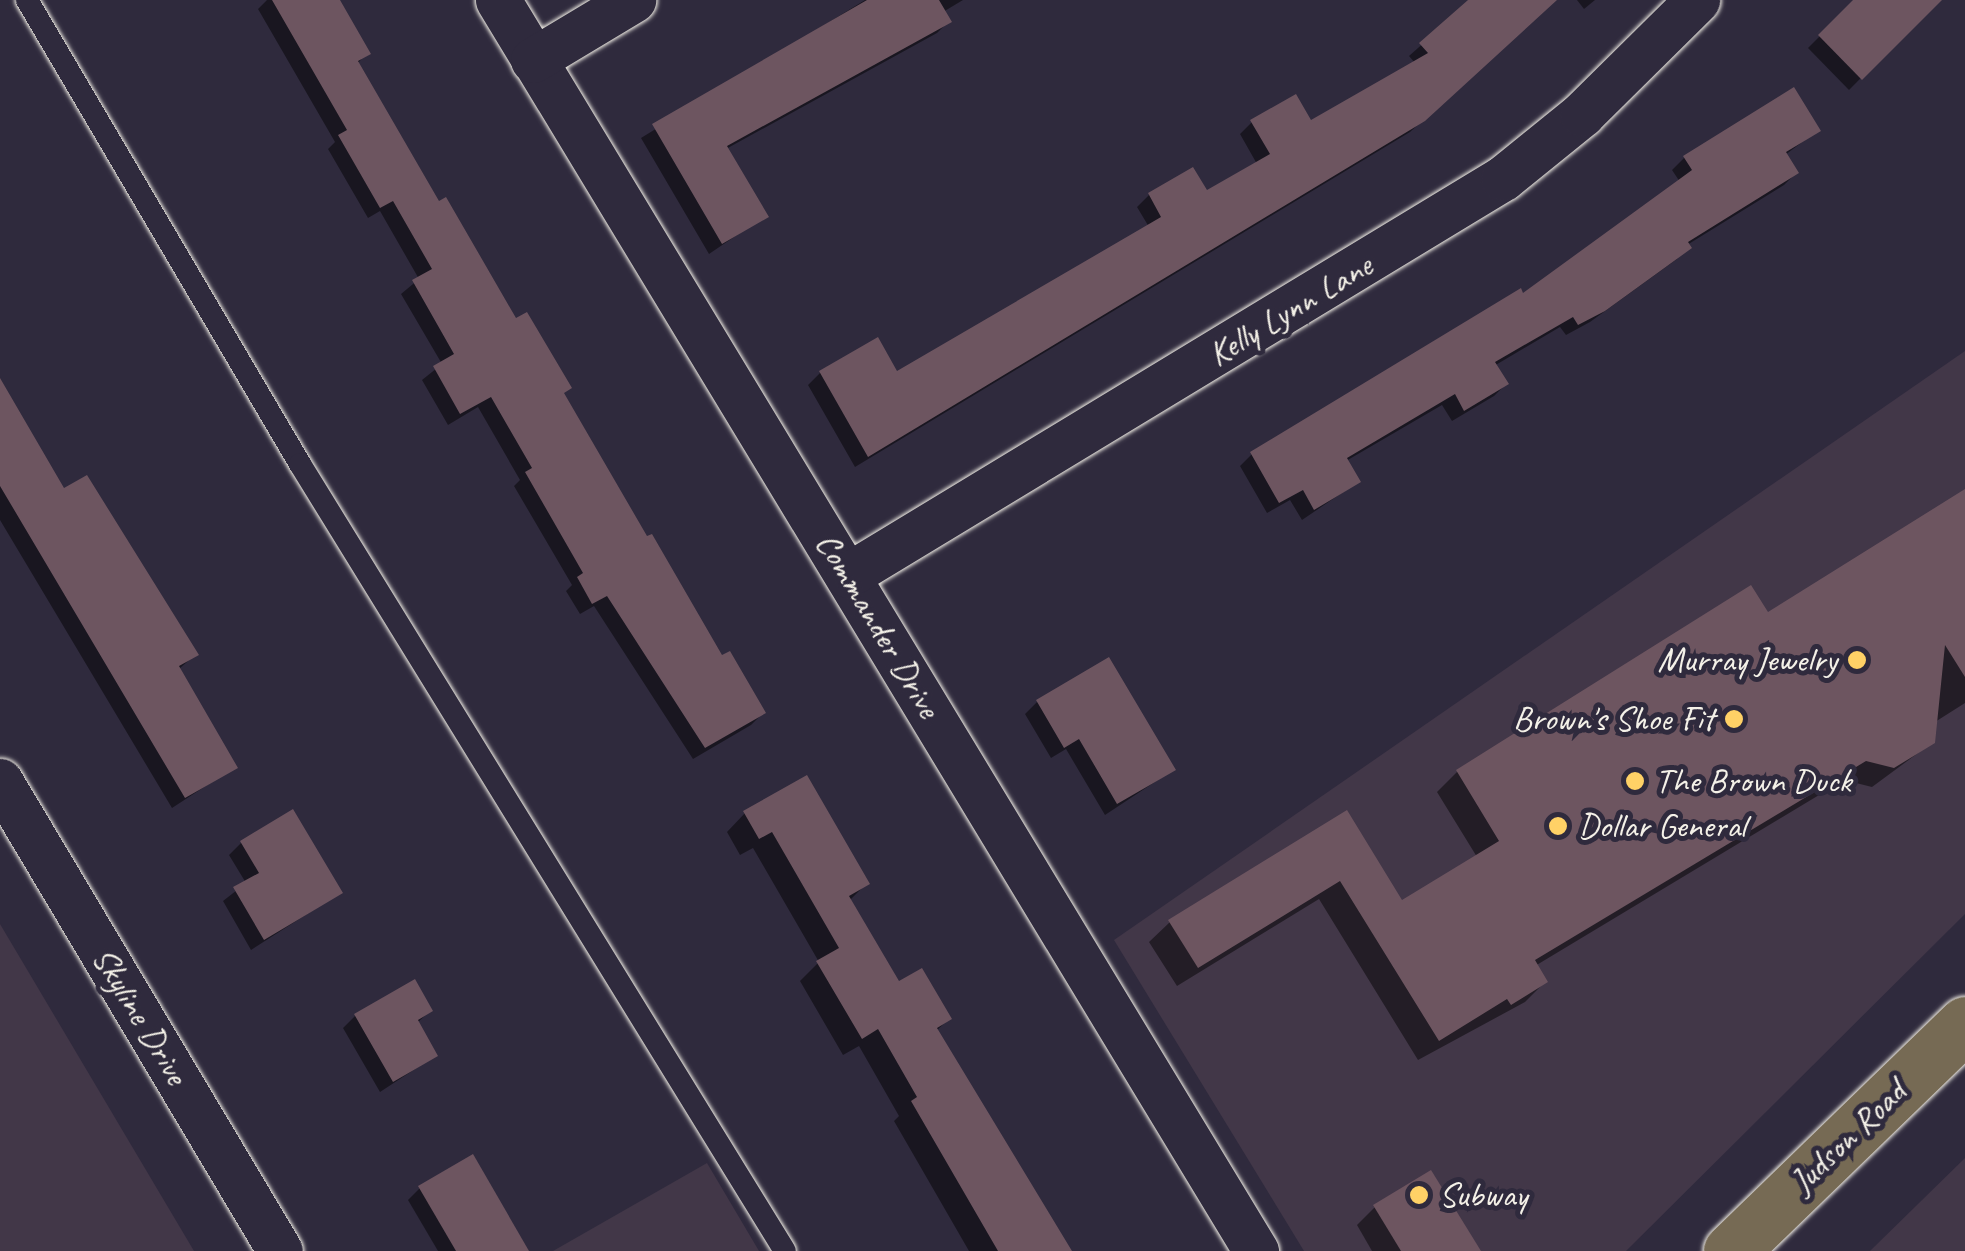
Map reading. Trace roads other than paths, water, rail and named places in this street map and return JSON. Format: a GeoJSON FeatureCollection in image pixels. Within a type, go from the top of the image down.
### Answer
{"type":"FeatureCollection","features":[{"type":"Feature","properties":{"kind":"main road","name":"Judson Road"},"geometry":{"type":"LineString","coordinates":[[1732,1251],[1965,1024]]}},
{"type":"Feature","properties":{"kind":"street","name":"Commander Drive"},"geometry":{"type":"LineString","coordinates":[[498,0],[1256,1251]]}},
{"type":"Feature","properties":{"kind":"street"},"geometry":{"type":"LineString","coordinates":[[534,60],[633,0]]}},
{"type":"Feature","properties":{"kind":"street","name":"Kelly Lynn Lane"},"geometry":{"type":"LineString","coordinates":[[848,575],[1503,178],[1582,114],[1697,0]]}},
{"type":"Feature","properties":{"kind":"street","name":"Skyline Drive"},"geometry":{"type":"LineString","coordinates":[[0,782],[280,1251]]}},
{"type":"Feature","properties":{"kind":"lane"},"geometry":{"type":"LineString","coordinates":[[27,0],[300,464],[784,1251]]}},
{"type":"Feature","properties":{"kind":"place","name":"Murray Jewelry"},"geometry":{"type":"Point","coordinates":[1857,660]}},
{"type":"Feature","properties":{"kind":"place","name":"Brown's Shoe Fit"},"geometry":{"type":"Point","coordinates":[1734,719]}},
{"type":"Feature","properties":{"kind":"place","name":"The Brown Duck"},"geometry":{"type":"Point","coordinates":[1635,781]}},
{"type":"Feature","properties":{"kind":"place","name":"Dollar General"},"geometry":{"type":"Point","coordinates":[1558,826]}},
{"type":"Feature","properties":{"kind":"place","name":"Subway"},"geometry":{"type":"Point","coordinates":[1419,1195]}}]}
